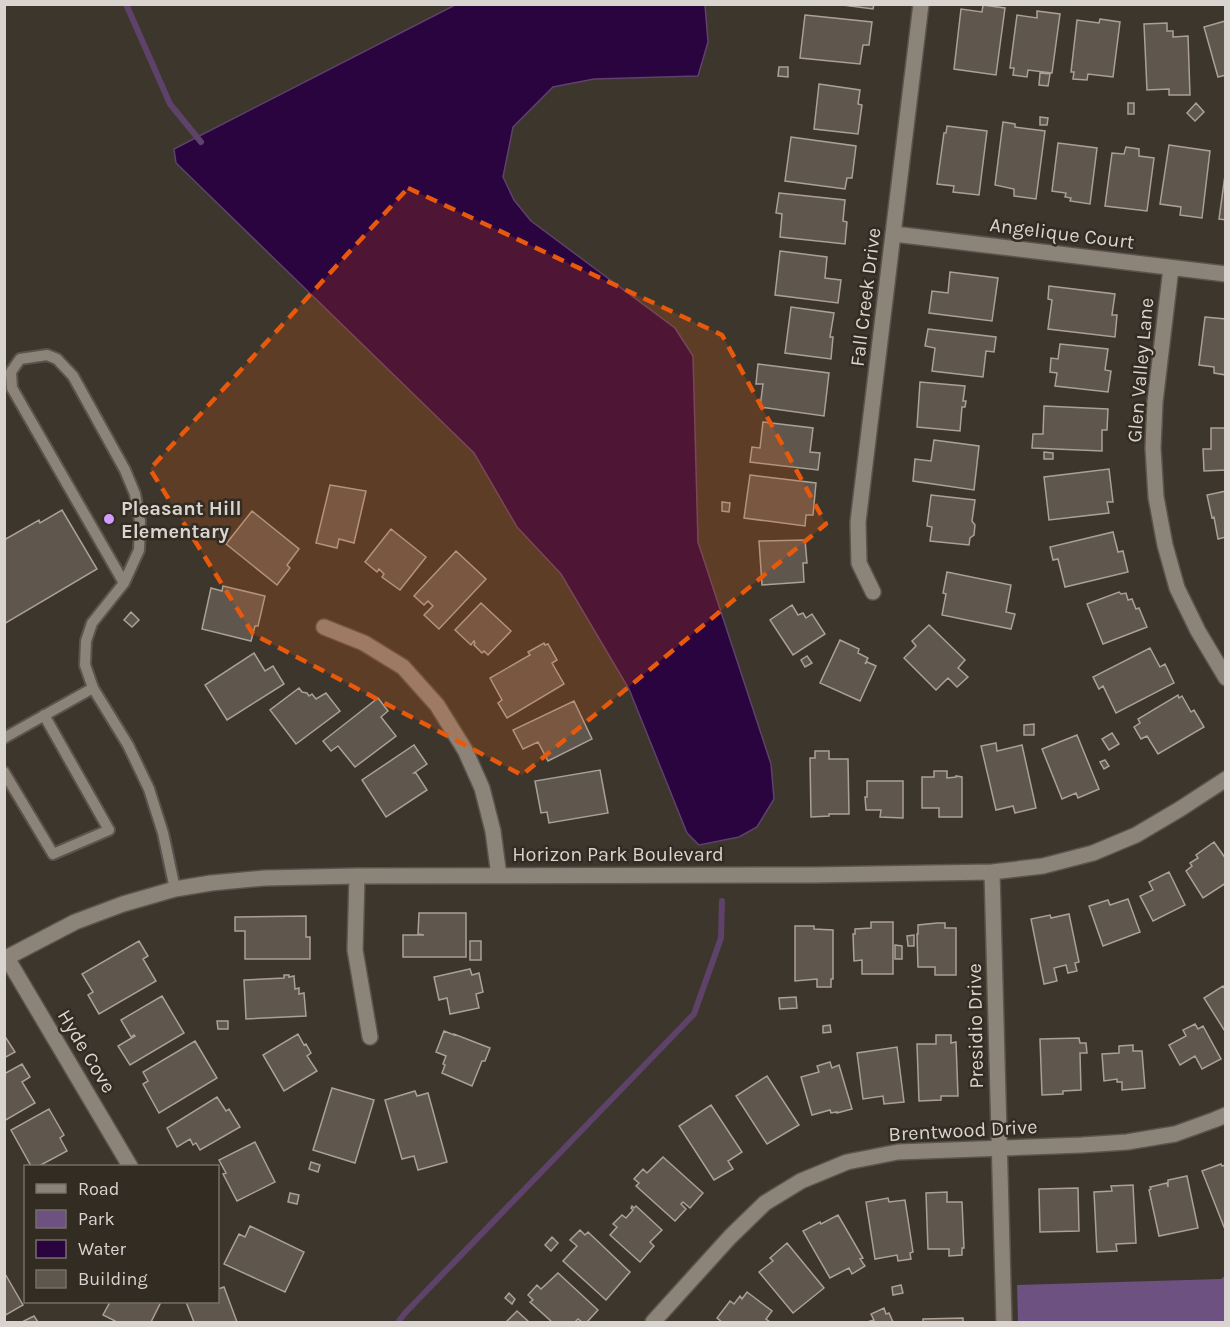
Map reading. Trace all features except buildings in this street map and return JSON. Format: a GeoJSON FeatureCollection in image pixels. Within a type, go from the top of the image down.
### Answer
{"type":"FeatureCollection","features":[{"type":"Feature","properties":{"kind":"street","name":"Fall Creek Drive"},"geometry":{"type":"LineString","coordinates":[[873,592],[859,563],[858,522],[921,4]]}},
{"type":"Feature","properties":{"kind":"street","name":"Angelique Court"},"geometry":{"type":"LineString","coordinates":[[894,234],[1226,274]]}},
{"type":"Feature","properties":{"kind":"street","name":"Glen Valley Lane"},"geometry":{"type":"LineString","coordinates":[[1171,268],[1155,402],[1153,448],[1156,497],[1165,545],[1177,588],[1197,631],[1226,678]]}},
{"type":"Feature","properties":{"kind":"street"},"geometry":{"type":"LineString","coordinates":[[324,627],[364,643],[403,667],[437,705],[465,750],[482,788],[493,831],[499,876]]}},
{"type":"Feature","properties":{"kind":"street","name":"Horizon Park Boulevard"},"geometry":{"type":"LineString","coordinates":[[6,958],[75,922],[123,904],[175,889],[265,878],[813,875],[992,872],[1044,866],[1093,853],[1136,835],[1226,779]]}},
{"type":"Feature","properties":{"kind":"street","name":"Presidio Drive"},"geometry":{"type":"LineString","coordinates":[[992,872],[1004,1323]]}},
{"type":"Feature","properties":{"kind":"street"},"geometry":{"type":"LineString","coordinates":[[357,876],[355,950],[370,1037]]}},
{"type":"Feature","properties":{"kind":"street","name":"Hyde Cove"},"geometry":{"type":"LineString","coordinates":[[6,958],[129,1165]]}},
{"type":"Feature","properties":{"kind":"street","name":"Brentwood Drive"},"geometry":{"type":"LineString","coordinates":[[653,1323],[737,1230],[765,1203],[801,1181],[847,1162],[897,1152],[1126,1142],[1175,1134],[1226,1114]]}},
{"type":"Feature","properties":{"kind":"lane"},"geometry":{"type":"LineString","coordinates":[[124,583],[12,388],[8,373],[21,359],[47,355],[57,359],[73,376],[125,470],[135,494],[140,522],[139,550],[124,583],[92,623],[86,641],[86,666],[93,688],[128,745],[148,789],[163,833],[175,889]]}},
{"type":"Feature","properties":{"kind":"lane"},"geometry":{"type":"LineString","coordinates":[[4,738],[93,688]]}},
{"type":"Feature","properties":{"kind":"lane"},"geometry":{"type":"LineString","coordinates":[[4,772],[54,854],[109,830],[44,715]]}},
{"type":"Feature","properties":{"kind":"highlighted area"},"geometry":{"type":"Polygon","coordinates":[[[408,188],[722,335],[826,524],[522,775],[253,634],[150,469],[408,188]]]}},
{"type":"Feature","properties":{"kind":"green space"},"geometry":{"type":"Polygon","coordinates":[[[1225,1276],[1225,1322],[1018,1322],[1017,1285],[1221,1279],[1225,1276]]]}},
{"type":"Feature","properties":{"kind":"water"},"geometry":{"type":"Polygon","coordinates":[[[457,4],[705,5],[708,42],[698,76],[594,79],[553,87],[513,127],[503,177],[514,200],[531,221],[675,328],[693,356],[698,542],[771,764],[774,799],[757,827],[739,837],[699,845],[687,833],[629,689],[561,574],[517,527],[474,453],[176,163],[174,149],[457,4]]]}},
{"type":"Feature","properties":{"kind":"waterway"},"geometry":{"type":"LineString","coordinates":[[126,4],[170,104],[201,142]]}},
{"type":"Feature","properties":{"kind":"waterway"},"geometry":{"type":"LineString","coordinates":[[398,1322],[694,1014],[721,938],[722,901]]}},
{"type":"Feature","properties":{"kind":"place","name":"Pleasant Hill Elementary"},"geometry":{"type":"Point","coordinates":[109,519]}}]}
